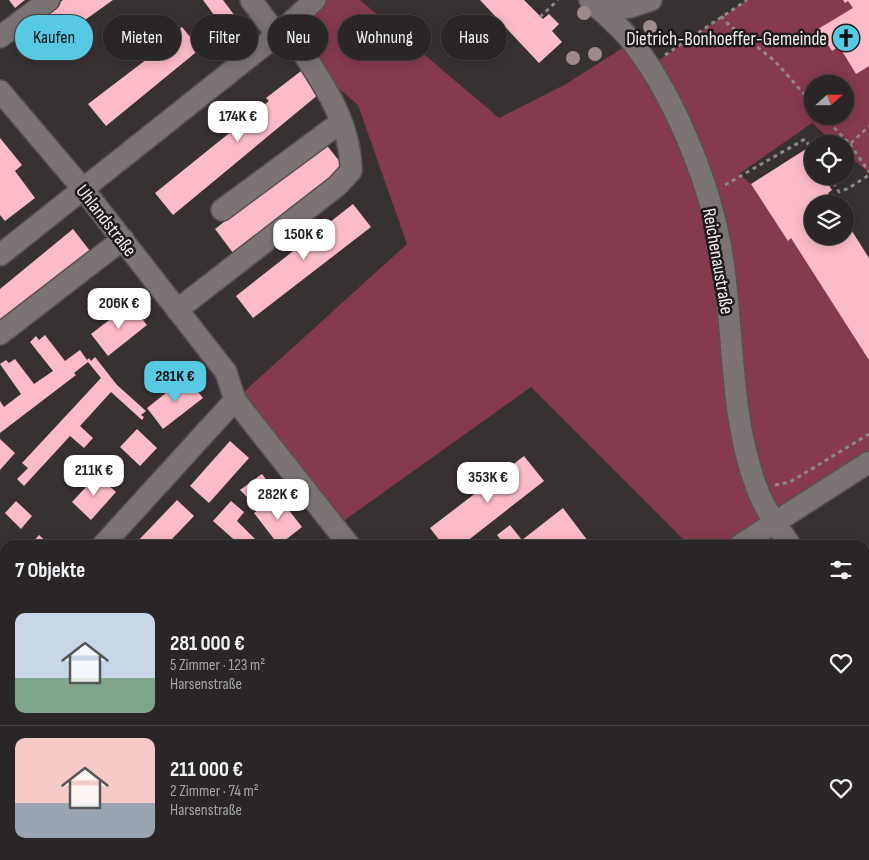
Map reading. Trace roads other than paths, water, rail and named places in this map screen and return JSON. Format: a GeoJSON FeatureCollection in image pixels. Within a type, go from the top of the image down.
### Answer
{"type":"FeatureCollection","features":[{"type":"Feature","properties":{"kind":"street"},"geometry":{"type":"LineString","coordinates":[[0,36],[49,0]]}},
{"type":"Feature","properties":{"kind":"street"},"geometry":{"type":"LineString","coordinates":[[251,0],[268,18]]}},
{"type":"Feature","properties":{"kind":"street"},"geometry":{"type":"LineString","coordinates":[[299,15],[315,0]]}},
{"type":"Feature","properties":{"kind":"street"},"geometry":{"type":"LineString","coordinates":[[594,4],[630,7],[651,0]]}},
{"type":"Feature","properties":{"kind":"street","name":"Reichenaustraße"},"geometry":{"type":"LineString","coordinates":[[594,4],[632,42],[649,67],[674,115],[708,196],[723,260],[738,411],[744,449],[756,488],[774,522],[787,540]]}},
{"type":"Feature","properties":{"kind":"street"},"geometry":{"type":"LineString","coordinates":[[0,255],[268,41]]}},
{"type":"Feature","properties":{"kind":"street"},"geometry":{"type":"LineString","coordinates":[[177,310],[337,186],[351,171],[351,152],[333,100],[303,60]]}},
{"type":"Feature","properties":{"kind":"street","name":"Uhlandstraße"},"geometry":{"type":"LineString","coordinates":[[0,91],[83,189],[226,372],[235,400],[345,540]]}},
{"type":"Feature","properties":{"kind":"street"},"geometry":{"type":"LineString","coordinates":[[222,210],[341,122]]}},
{"type":"Feature","properties":{"kind":"street"},"geometry":{"type":"LineString","coordinates":[[0,334],[122,240]]}},
{"type":"Feature","properties":{"kind":"street"},"geometry":{"type":"LineString","coordinates":[[108,540],[235,400]]}},
{"type":"Feature","properties":{"kind":"street"},"geometry":{"type":"LineString","coordinates":[[747,540],[869,462]]}},
{"type":"Feature","properties":{"kind":"place","name":"Dietrich-Bonhoeffer-Gemeinde"},"geometry":{"type":"Point","coordinates":[846,38]}}]}
